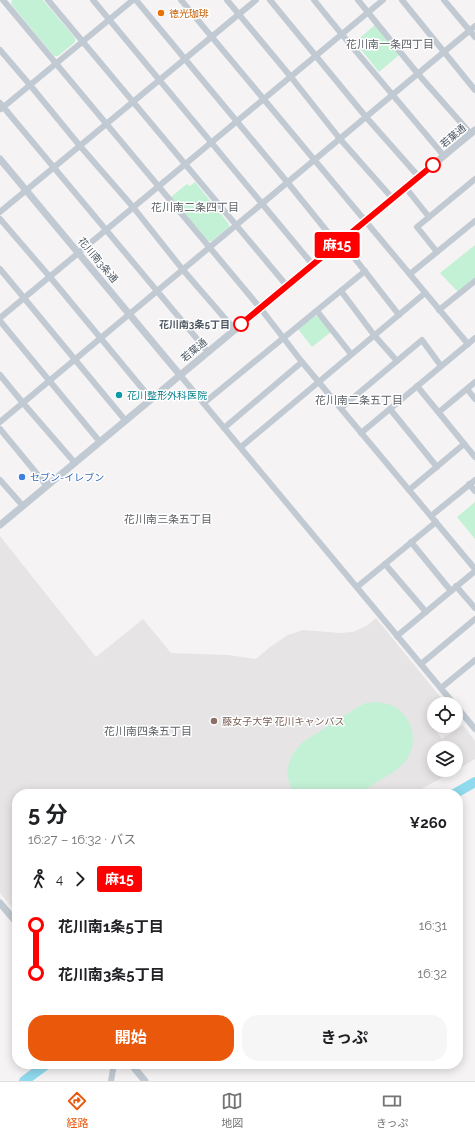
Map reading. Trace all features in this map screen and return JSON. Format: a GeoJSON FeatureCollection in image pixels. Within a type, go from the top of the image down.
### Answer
{"type":"FeatureCollection","features":[{"type":"Feature","properties":{"kind":"street"},"geometry":{"type":"LineString","coordinates":[[48,0],[287,286]]}},
{"type":"Feature","properties":{"kind":"street"},"geometry":{"type":"LineString","coordinates":[[93,0],[313,265]]}},
{"type":"Feature","properties":{"kind":"street"},"geometry":{"type":"LineString","coordinates":[[208,352],[1,107],[134,0],[365,271],[399,315]]}},
{"type":"Feature","properties":{"kind":"street"},"geometry":{"type":"LineString","coordinates":[[181,0],[439,310],[472,342],[361,433]]}},
{"type":"Feature","properties":{"kind":"street"},"geometry":{"type":"LineString","coordinates":[[227,0],[340,139],[393,199]]}},
{"type":"Feature","properties":{"kind":"street"},"geometry":{"type":"LineString","coordinates":[[0,212],[256,0]]}},
{"type":"Feature","properties":{"kind":"street"},"geometry":{"type":"LineString","coordinates":[[270,0],[366,117],[418,177]]}},
{"type":"Feature","properties":{"kind":"street"},"geometry":{"type":"LineString","coordinates":[[314,0],[341,35],[394,94],[444,156]]}},
{"type":"Feature","properties":{"kind":"street"},"geometry":{"type":"LineString","coordinates":[[358,0],[418,74],[473,132]]}},
{"type":"Feature","properties":{"kind":"street"},"geometry":{"type":"LineString","coordinates":[[0,318],[383,0]]}},
{"type":"Feature","properties":{"kind":"street"},"geometry":{"type":"LineString","coordinates":[[402,0],[475,90]]}},
{"type":"Feature","properties":{"kind":"street"},"geometry":{"type":"LineString","coordinates":[[444,0],[475,37]]}},
{"type":"Feature","properties":{"kind":"street"},"geometry":{"type":"LineString","coordinates":[[3,1],[261,308],[283,339],[475,570],[397,636]]}},
{"type":"Feature","properties":{"kind":"street"},"geometry":{"type":"LineString","coordinates":[[0,422],[475,26]]}},
{"type":"Feature","properties":{"kind":"street"},"geometry":{"type":"LineString","coordinates":[[0,50],[133,207],[183,270],[235,330]]}},
{"type":"Feature","properties":{"kind":"street","name":"若葉通"},"geometry":{"type":"LineString","coordinates":[[0,525],[473,132]]}},
{"type":"Feature","properties":{"kind":"street","name":"花川南3条通"},"geometry":{"type":"LineString","coordinates":[[0,159],[180,375]]}},
{"type":"Feature","properties":{"kind":"street"},"geometry":{"type":"LineString","coordinates":[[437,252],[417,227],[475,179]]}},
{"type":"Feature","properties":{"kind":"street"},"geometry":{"type":"LineString","coordinates":[[406,188],[429,217]]}},
{"type":"Feature","properties":{"kind":"street"},"geometry":{"type":"LineString","coordinates":[[0,219],[151,399]]}},
{"type":"Feature","properties":{"kind":"street"},"geometry":{"type":"LineString","coordinates":[[410,274],[474,224]]}},
{"type":"Feature","properties":{"kind":"street"},"geometry":{"type":"LineString","coordinates":[[0,269],[125,420]]}},
{"type":"Feature","properties":{"kind":"street"},"geometry":{"type":"LineString","coordinates":[[204,403],[365,271]]}},
{"type":"Feature","properties":{"kind":"street"},"geometry":{"type":"LineString","coordinates":[[439,310],[473,283],[475,291]]}},
{"type":"Feature","properties":{"kind":"street"},"geometry":{"type":"LineString","coordinates":[[340,291],[374,335],[397,361]]}},
{"type":"Feature","properties":{"kind":"street"},"geometry":{"type":"LineString","coordinates":[[240,447],[425,293]]}},
{"type":"Feature","properties":{"kind":"street"},"geometry":{"type":"LineString","coordinates":[[317,311],[351,354]]}},
{"type":"Feature","properties":{"kind":"street"},"geometry":{"type":"LineString","coordinates":[[0,321],[100,442]]}},
{"type":"Feature","properties":{"kind":"street"},"geometry":{"type":"LineString","coordinates":[[341,408],[422,340],[441,366]]}},
{"type":"Feature","properties":{"kind":"street"},"geometry":{"type":"LineString","coordinates":[[224,428],[302,362]]}},
{"type":"Feature","properties":{"kind":"street"},"geometry":{"type":"LineString","coordinates":[[0,375],[75,463]]}},
{"type":"Feature","properties":{"kind":"street"},"geometry":{"type":"LineString","coordinates":[[180,375],[448,697]]}},
{"type":"Feature","properties":{"kind":"street"},"geometry":{"type":"LineString","coordinates":[[439,412],[475,382]]}},
{"type":"Feature","properties":{"kind":"street"},"geometry":{"type":"LineString","coordinates":[[417,386],[475,457]]}},
{"type":"Feature","properties":{"kind":"street"},"geometry":{"type":"LineString","coordinates":[[467,389],[475,399]]}},
{"type":"Feature","properties":{"kind":"street"},"geometry":{"type":"LineString","coordinates":[[390,409],[437,467]]}},
{"type":"Feature","properties":{"kind":"street"},"geometry":{"type":"LineString","coordinates":[[0,429],[47,486]]}},
{"type":"Feature","properties":{"kind":"street"},"geometry":{"type":"LineString","coordinates":[[409,490],[464,444]]}},
{"type":"Feature","properties":{"kind":"street"},"geometry":{"type":"LineString","coordinates":[[0,480],[23,506]]}},
{"type":"Feature","properties":{"kind":"street"},"geometry":{"type":"LineString","coordinates":[[431,516],[475,480]]}},
{"type":"Feature","properties":{"kind":"street"},"geometry":{"type":"LineString","coordinates":[[469,484],[475,491]]}},
{"type":"Feature","properties":{"kind":"street"},"geometry":{"type":"LineString","coordinates":[[357,587],[436,522]]}},
{"type":"Feature","properties":{"kind":"street"},"geometry":{"type":"LineString","coordinates":[[411,542],[451,591]]}},
{"type":"Feature","properties":{"kind":"street"},"geometry":{"type":"LineString","coordinates":[[386,564],[426,612]]}},
{"type":"Feature","properties":{"kind":"street"},"geometry":{"type":"LineString","coordinates":[[456,586],[475,608]]}},
{"type":"Feature","properties":{"kind":"street"},"geometry":{"type":"LineString","coordinates":[[421,664],[475,619]]}},
{"type":"Feature","properties":{"kind":"street"},"geometry":{"type":"LineString","coordinates":[[441,688],[474,662]]}},
{"type":"Feature","properties":{"kind":"street"},"geometry":{"type":"LineString","coordinates":[[463,715],[475,729]]}},
{"type":"Feature","properties":{"kind":"street"},"geometry":{"type":"LineString","coordinates":[[0,903],[12,917]]}},
{"type":"Feature","properties":{"kind":"street"},"geometry":{"type":"LineString","coordinates":[[111,1081],[113,1069]]}},
{"type":"Feature","properties":{"kind":"street"},"geometry":{"type":"LineString","coordinates":[[135,1069],[145,1081]]}},
{"type":"Feature","properties":{"kind":"shaded area","name":"藤女子大学 花川キャンパス"},"geometry":{"type":"Polygon","coordinates":[[[0,536],[96,657],[143,619],[171,653],[228,655],[256,659],[288,635],[303,630],[340,633],[353,632],[368,625],[376,618],[440,697],[427,697],[427,733],[438,733],[442,739],[451,733],[463,733],[463,725],[475,741],[475,759],[463,766],[463,741],[427,741],[427,777],[443,777],[421,789],[12,789],[12,907],[0,893],[0,536]]]}},
{"type":"Feature","properties":{"kind":"green space"},"geometry":{"type":"Polygon","coordinates":[[[12,0],[43,0],[75,38],[75,42],[58,56],[54,56],[11,4],[12,0]]]}},
{"type":"Feature","properties":{"kind":"green space"},"geometry":{"type":"Polygon","coordinates":[[[375,25],[399,55],[379,72],[355,42],[375,25]]]}},
{"type":"Feature","properties":{"kind":"green space"},"geometry":{"type":"Polygon","coordinates":[[[195,182],[229,224],[229,227],[212,241],[208,241],[171,197],[187,184],[190,186],[195,182]]]}},
{"type":"Feature","properties":{"kind":"green space"},"geometry":{"type":"Polygon","coordinates":[[[475,245],[475,278],[458,292],[440,273],[475,245]]]}},
{"type":"Feature","properties":{"kind":"green space"},"geometry":{"type":"Polygon","coordinates":[[[313,316],[317,316],[331,332],[312,347],[298,329],[313,316]]]}},
{"type":"Feature","properties":{"kind":"green space"},"geometry":{"type":"Polygon","coordinates":[[[475,502],[475,539],[457,517],[475,502]]]}},
{"type":"Feature","properties":{"kind":"green space"},"geometry":{"type":"Polygon","coordinates":[[[375,702],[393,706],[400,710],[409,722],[412,730],[413,745],[411,752],[404,763],[367,789],[292,789],[289,780],[288,767],[293,754],[303,742],[366,703],[375,702]]]}},
{"type":"Feature","properties":{"kind":"waterway"},"geometry":{"type":"LineString","coordinates":[[463,789],[475,782]]}},
{"type":"Feature","properties":{"kind":"waterway"},"geometry":{"type":"LineString","coordinates":[[24,1081],[40,1069]]}},
{"type":"Feature","properties":{"kind":"bus line","name":"麻15"},"geometry":{"type":"LineString","coordinates":[[241,324],[433,165]]}},
{"type":"Feature","properties":{"kind":"place","name":"徳光珈琲"},"geometry":{"type":"Point","coordinates":[161,13]}},
{"type":"Feature","properties":{"kind":"place","name":"花川南3条5丁目"},"geometry":{"type":"Point","coordinates":[241,324]}},
{"type":"Feature","properties":{"kind":"place","name":"花川整形外科医院"},"geometry":{"type":"Point","coordinates":[119,395]}},
{"type":"Feature","properties":{"kind":"place","name":"セブン-イレブン"},"geometry":{"type":"Point","coordinates":[22,477]}},
{"type":"Feature","properties":{"kind":"place","name":"藤女子大学 花川キャンパス"},"geometry":{"type":"Point","coordinates":[214,721]}},
{"type":"Feature","properties":{"kind":"district","name":"花川南一条四丁目"},"geometry":{"type":"Point","coordinates":[390,44]}},
{"type":"Feature","properties":{"kind":"district","name":"花川南二条四丁目"},"geometry":{"type":"Point","coordinates":[195,207]}},
{"type":"Feature","properties":{"kind":"district","name":"花川南二条五丁目"},"geometry":{"type":"Point","coordinates":[359,400]}},
{"type":"Feature","properties":{"kind":"district","name":"花川南三条五丁目"},"geometry":{"type":"Point","coordinates":[168,519]}},
{"type":"Feature","properties":{"kind":"district","name":"花川南四条五丁目"},"geometry":{"type":"Point","coordinates":[148,731]}}]}
